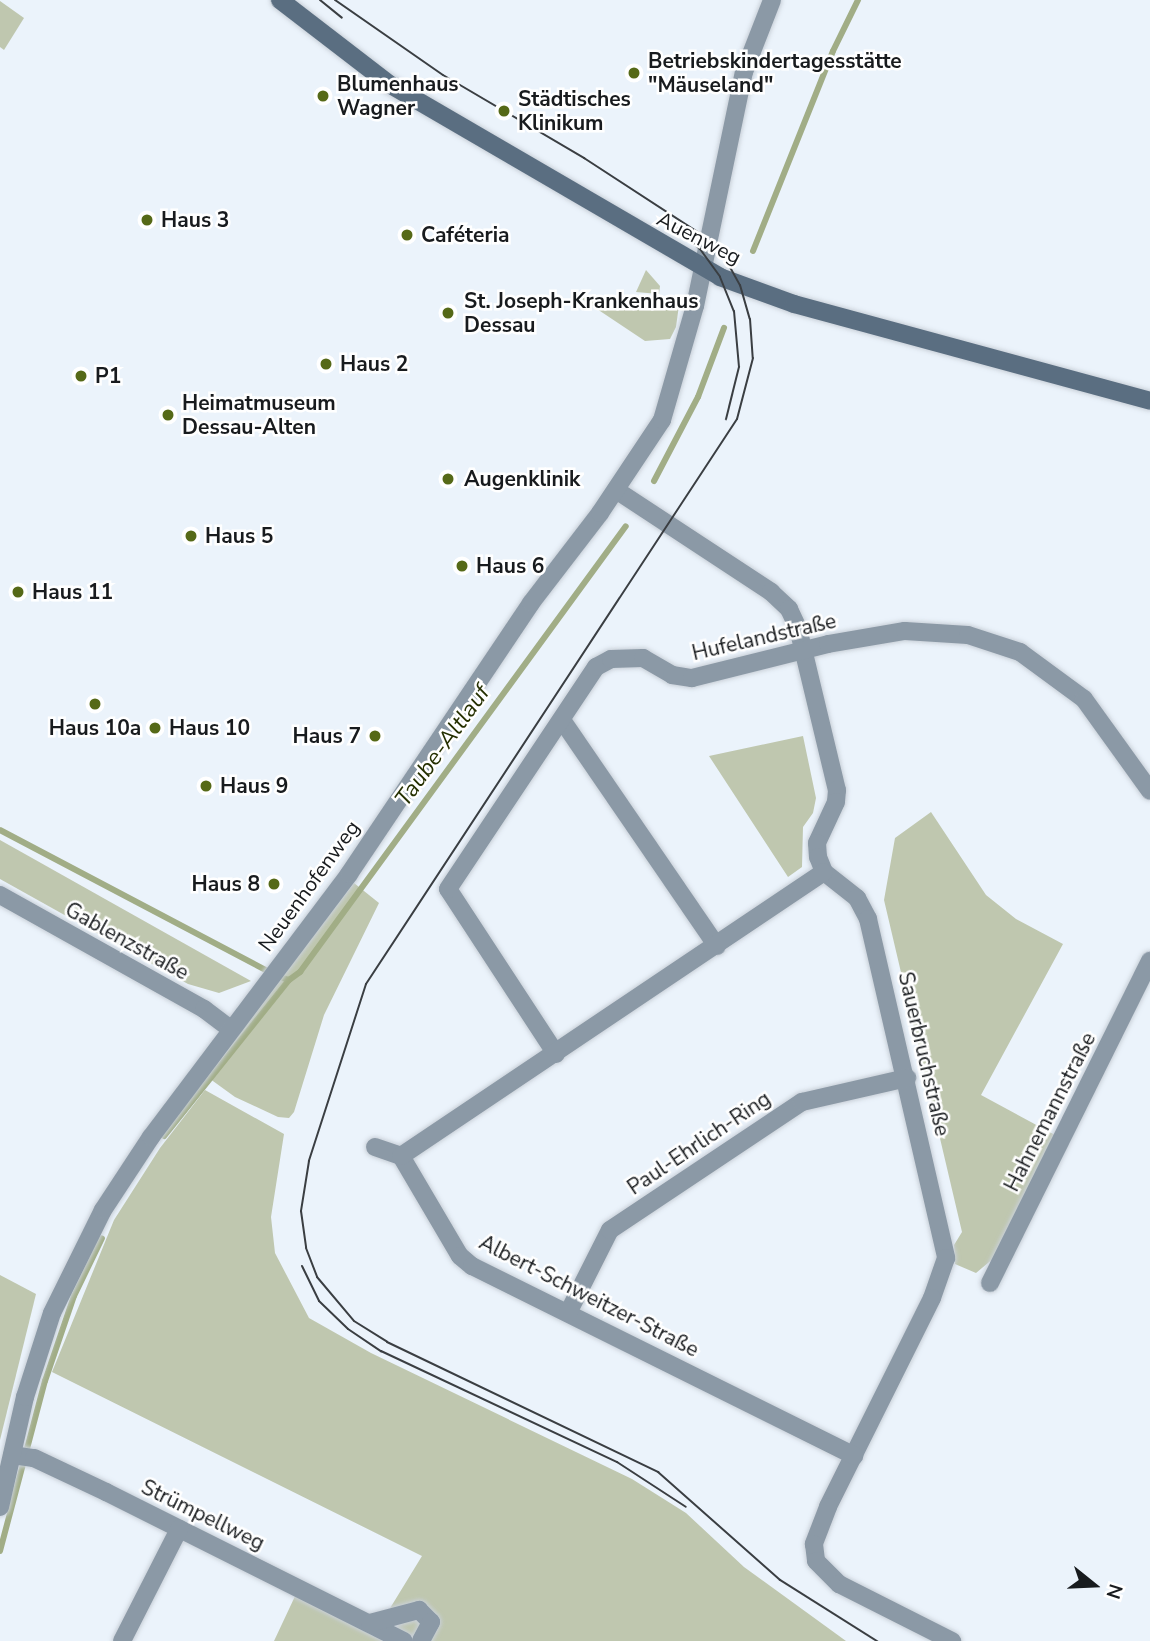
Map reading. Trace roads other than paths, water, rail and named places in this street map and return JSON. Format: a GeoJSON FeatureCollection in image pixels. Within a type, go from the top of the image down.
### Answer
{"type":"FeatureCollection","features":[{"type":"Feature","properties":{"kind":"main road","name":"Auenweg"},"geometry":{"type":"LineString","coordinates":[[280,0],[389,84],[703,269],[794,304],[1150,401]]}},
{"type":"Feature","properties":{"kind":"street","name":"Neuenhofenweg"},"geometry":{"type":"LineString","coordinates":[[0,1507],[38,1352],[80,1251],[151,1137],[349,874],[531,603],[616,490],[667,408],[703,269],[744,72],[772,0]]}},
{"type":"Feature","properties":{"kind":"street"},"geometry":{"type":"LineString","coordinates":[[376,1147],[401,1156],[824,872],[817,843],[836,802],[837,790],[804,650],[789,609],[771,592],[616,490]]}},
{"type":"Feature","properties":{"kind":"street","name":"Hufelandstraße"},"geometry":{"type":"LineString","coordinates":[[556,1054],[448,889],[596,667],[611,659],[643,658],[673,675],[692,678],[804,650],[905,631],[958,634],[995,642],[1020,652],[1084,699],[1150,791]]}},
{"type":"Feature","properties":{"kind":"street"},"geometry":{"type":"LineString","coordinates":[[562,720],[717,946]]}},
{"type":"Feature","properties":{"kind":"street","name":"Sauerbruchstraße"},"geometry":{"type":"LineString","coordinates":[[824,872],[864,907],[907,1078],[946,1258],[932,1298],[818,1531],[816,1561],[839,1584],[952,1641]]}},
{"type":"Feature","properties":{"kind":"street","name":"Gablenzstraße"},"geometry":{"type":"LineString","coordinates":[[0,895],[204,1009],[230,1029]]}},
{"type":"Feature","properties":{"kind":"street","name":"Hahnemannstraße"},"geometry":{"type":"LineString","coordinates":[[990,1283],[1150,960]]}},
{"type":"Feature","properties":{"kind":"street","name":"Paul-Ehrlich-Ring"},"geometry":{"type":"LineString","coordinates":[[568,1313],[610,1230],[802,1102],[907,1078]]}},
{"type":"Feature","properties":{"kind":"street","name":"Albert-Schweitzer-Straße"},"geometry":{"type":"LineString","coordinates":[[401,1156],[460,1256],[472,1266],[854,1456]]}},
{"type":"Feature","properties":{"kind":"street","name":"Strümpellweg"},"geometry":{"type":"LineString","coordinates":[[12,1455],[34,1458],[404,1641]]}},
{"type":"Feature","properties":{"kind":"street"},"geometry":{"type":"LineString","coordinates":[[122,1641],[179,1529]]}},
{"type":"Feature","properties":{"kind":"street"},"geometry":{"type":"LineString","coordinates":[[370,1623],[419,1610],[431,1622],[421,1641]]}},
{"type":"Feature","properties":{"kind":"waterway","name":"Taube-Altlauf"},"geometry":{"type":"LineString","coordinates":[[753,251],[833,51],[858,0]]}},
{"type":"Feature","properties":{"kind":"waterway","name":"Taube-Altlauf"},"geometry":{"type":"LineString","coordinates":[[654,481],[698,397],[724,328]]}},
{"type":"Feature","properties":{"kind":"waterway","name":"Taube-Altlauf"},"geometry":{"type":"LineString","coordinates":[[283,978],[289,980],[300,972],[626,526]]}},
{"type":"Feature","properties":{"kind":"waterway","name":"Taube-Altlauf"},"geometry":{"type":"LineString","coordinates":[[0,830],[266,970]]}},
{"type":"Feature","properties":{"kind":"waterway"},"geometry":{"type":"LineString","coordinates":[[164,1136],[289,980]]}},
{"type":"Feature","properties":{"kind":"waterway"},"geometry":{"type":"LineString","coordinates":[[0,1551],[45,1381],[74,1296],[102,1238]]}},
{"type":"Feature","properties":{"kind":"tram line"},"geometry":{"type":"LineString","coordinates":[[320,0],[342,18]]}},
{"type":"Feature","properties":{"kind":"tram line"},"geometry":{"type":"LineString","coordinates":[[335,0],[443,75],[584,158],[705,237],[726,260],[740,285],[750,319],[753,358],[737,419],[366,984],[309,1161],[301,1211],[306,1248],[317,1277],[354,1321],[387,1342],[658,1472],[780,1580],[877,1641]]}},
{"type":"Feature","properties":{"kind":"tram line"},"geometry":{"type":"LineString","coordinates":[[674,225],[700,249],[720,277],[734,311],[739,367],[726,419]]}},
{"type":"Feature","properties":{"kind":"tram line"},"geometry":{"type":"LineString","coordinates":[[302,1266],[319,1301],[348,1329],[381,1351],[617,1462],[686,1507]]}},
{"type":"Feature","properties":{"kind":"place","name":"Betriebskindertagesstätte \"Mäuseland\""},"geometry":{"type":"Point","coordinates":[634,73]}},
{"type":"Feature","properties":{"kind":"place","name":"Blumenhaus Wagner"},"geometry":{"type":"Point","coordinates":[323,96]}},
{"type":"Feature","properties":{"kind":"place","name":"Städtisches Klinikum"},"geometry":{"type":"Point","coordinates":[504,111]}},
{"type":"Feature","properties":{"kind":"place","name":"Haus 3"},"geometry":{"type":"Point","coordinates":[147,220]}},
{"type":"Feature","properties":{"kind":"place","name":"Caféteria"},"geometry":{"type":"Point","coordinates":[407,235]}},
{"type":"Feature","properties":{"kind":"place","name":"St. Joseph-Krankenhaus Dessau"},"geometry":{"type":"Point","coordinates":[448,313]}},
{"type":"Feature","properties":{"kind":"place","name":"Haus 2"},"geometry":{"type":"Point","coordinates":[326,364]}},
{"type":"Feature","properties":{"kind":"place","name":"P1"},"geometry":{"type":"Point","coordinates":[81,376]}},
{"type":"Feature","properties":{"kind":"place","name":"Heimatmuseum Dessau-Alten"},"geometry":{"type":"Point","coordinates":[168,415]}},
{"type":"Feature","properties":{"kind":"place","name":"Augenklinik"},"geometry":{"type":"Point","coordinates":[448,479]}},
{"type":"Feature","properties":{"kind":"place","name":"Haus 5"},"geometry":{"type":"Point","coordinates":[191,536]}},
{"type":"Feature","properties":{"kind":"place","name":"Haus 6"},"geometry":{"type":"Point","coordinates":[462,566]}},
{"type":"Feature","properties":{"kind":"place","name":"Haus 11"},"geometry":{"type":"Point","coordinates":[18,592]}},
{"type":"Feature","properties":{"kind":"place","name":"Haus 10a"},"geometry":{"type":"Point","coordinates":[95,704]}},
{"type":"Feature","properties":{"kind":"place","name":"Haus 10"},"geometry":{"type":"Point","coordinates":[155,728]}},
{"type":"Feature","properties":{"kind":"place","name":"Haus 7"},"geometry":{"type":"Point","coordinates":[375,736]}},
{"type":"Feature","properties":{"kind":"place","name":"Haus 9"},"geometry":{"type":"Point","coordinates":[206,786]}},
{"type":"Feature","properties":{"kind":"place","name":"Haus 8"},"geometry":{"type":"Point","coordinates":[274,884]}}]}
